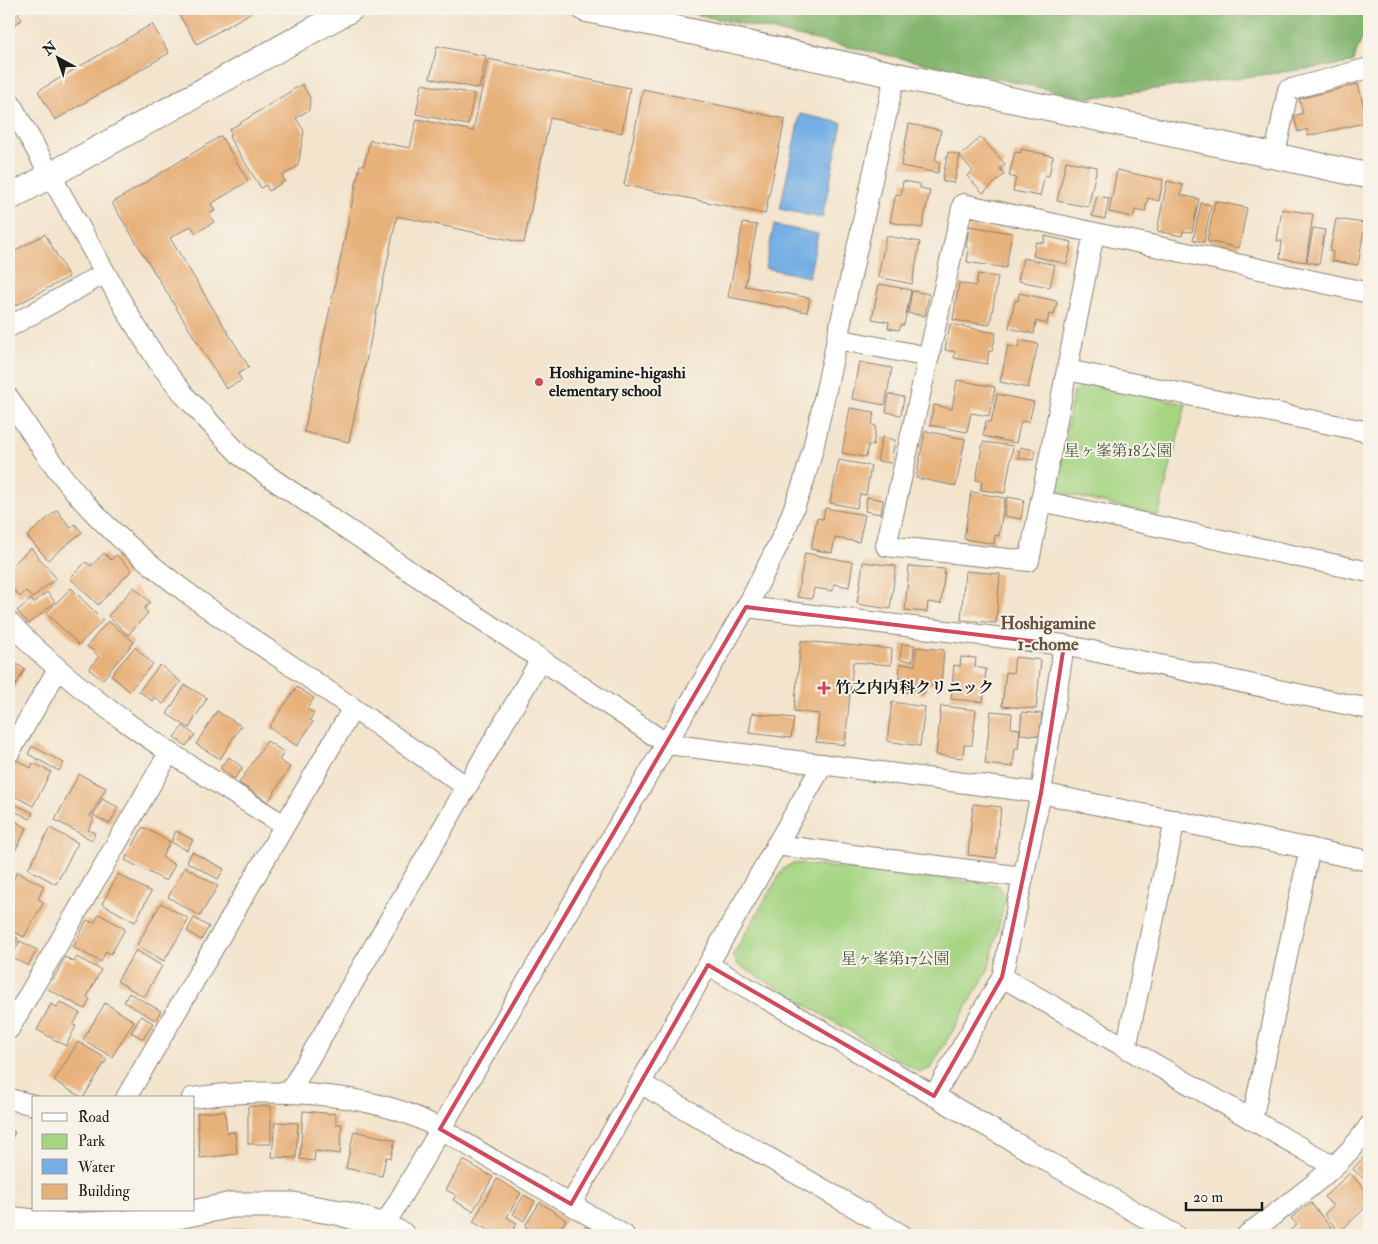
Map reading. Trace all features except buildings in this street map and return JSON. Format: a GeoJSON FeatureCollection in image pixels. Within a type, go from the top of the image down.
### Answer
{"type":"FeatureCollection","features":[{"type":"Feature","properties":{"kind":"street"},"geometry":{"type":"LineString","coordinates":[[9,198],[351,9]]}},
{"type":"Feature","properties":{"kind":"street"},"geometry":{"type":"LineString","coordinates":[[585,9],[1369,176]]}},
{"type":"Feature","properties":{"kind":"street"},"geometry":{"type":"LineString","coordinates":[[1275,155],[1288,90],[1369,68]]}},
{"type":"Feature","properties":{"kind":"street"},"geometry":{"type":"LineString","coordinates":[[9,1219],[76,1226],[168,1218],[232,1205],[293,1205],[341,1213],[393,1231],[440,1129],[667,744],[746,607],[785,531],[804,484],[813,449],[895,75]]}},
{"type":"Feature","properties":{"kind":"street"},"geometry":{"type":"LineString","coordinates":[[9,101],[130,317],[159,363],[186,396],[241,456],[667,744],[1041,793],[1369,861]]}},
{"type":"Feature","properties":{"kind":"street"},"geometry":{"type":"LineString","coordinates":[[1094,233],[1028,561],[886,546],[964,204],[1369,293]]}},
{"type":"Feature","properties":{"kind":"street"},"geometry":{"type":"LineString","coordinates":[[9,327],[105,273]]}},
{"type":"Feature","properties":{"kind":"street"},"geometry":{"type":"LineString","coordinates":[[837,339],[929,357]]}},
{"type":"Feature","properties":{"kind":"street"},"geometry":{"type":"LineString","coordinates":[[1067,370],[1369,432]]}},
{"type":"Feature","properties":{"kind":"street"},"geometry":{"type":"LineString","coordinates":[[9,398],[40,448],[67,482],[99,518],[134,550],[203,606],[467,787]]}},
{"type":"Feature","properties":{"kind":"street"},"geometry":{"type":"LineString","coordinates":[[1041,501],[1369,572]]}},
{"type":"Feature","properties":{"kind":"street"},"geometry":{"type":"LineString","coordinates":[[746,607],[1064,645],[1369,709]]}},
{"type":"Feature","properties":{"kind":"street"},"geometry":{"type":"LineString","coordinates":[[9,622],[58,669],[121,719],[284,826]]}},
{"type":"Feature","properties":{"kind":"street"},"geometry":{"type":"LineString","coordinates":[[934,1096],[1002,977],[1041,793],[1064,645]]}},
{"type":"Feature","properties":{"kind":"street"},"geometry":{"type":"LineString","coordinates":[[289,1093],[541,659]]}},
{"type":"Feature","properties":{"kind":"street"},"geometry":{"type":"LineString","coordinates":[[9,753],[58,669]]}},
{"type":"Feature","properties":{"kind":"street"},"geometry":{"type":"LineString","coordinates":[[127,1096],[353,708]]}},
{"type":"Feature","properties":{"kind":"street"},"geometry":{"type":"LineString","coordinates":[[9,1029],[169,752]]}},
{"type":"Feature","properties":{"kind":"street"},"geometry":{"type":"LineString","coordinates":[[571,1204],[823,764]]}},
{"type":"Feature","properties":{"kind":"street"},"geometry":{"type":"LineString","coordinates":[[1126,1048],[1175,820]]}},
{"type":"Feature","properties":{"kind":"street"},"geometry":{"type":"LineString","coordinates":[[776,845],[1023,877]]}},
{"type":"Feature","properties":{"kind":"street"},"geometry":{"type":"LineString","coordinates":[[1252,1120],[1310,848]]}},
{"type":"Feature","properties":{"kind":"street"},"geometry":{"type":"LineString","coordinates":[[708,965],[1175,1235]]}},
{"type":"Feature","properties":{"kind":"street"},"geometry":{"type":"LineString","coordinates":[[1002,977],[1333,1166]]}},
{"type":"Feature","properties":{"kind":"street"},"geometry":{"type":"LineString","coordinates":[[640,1083],[902,1235]]}},
{"type":"Feature","properties":{"kind":"street"},"geometry":{"type":"LineString","coordinates":[[195,1098],[246,1093],[289,1093],[370,1104],[406,1113],[440,1129],[624,1235]]}},
{"type":"Feature","properties":{"kind":"street"},"geometry":{"type":"LineString","coordinates":[[9,1100],[32,1105]]}},
{"type":"Feature","properties":{"kind":"street"},"geometry":{"type":"LineString","coordinates":[[1247,1235],[1333,1166],[1360,1140],[1369,1126]]}},
{"type":"Feature","properties":{"kind":"highlighted area"},"geometry":{"type":"Polygon","coordinates":[[[746,607],[1064,645],[1041,793],[1002,977],[934,1096],[708,965],[571,1204],[440,1129],[746,607]]]}},
{"type":"Feature","properties":{"kind":"green space"},"geometry":{"type":"Polygon","coordinates":[[[671,9],[1369,9],[1369,22],[1352,63],[1087,98],[671,9]]]}},
{"type":"Feature","properties":{"kind":"green space","name":"星ヶ峯第18公園"},"geometry":{"type":"Polygon","coordinates":[[[1085,383],[1186,404],[1158,516],[1062,493],[1057,486],[1073,393],[1085,383]]]}},
{"type":"Feature","properties":{"kind":"green space","name":"星ヶ峯第17公園"},"geometry":{"type":"Polygon","coordinates":[[[793,863],[998,885],[1006,896],[988,971],[930,1069],[919,1072],[737,964],[733,955],[783,869],[793,863]]]}},
{"type":"Feature","properties":{"kind":"green space"},"geometry":{"type":"Polygon","coordinates":[[[250,1228],[322,1235],[187,1235],[250,1228]]]}},
{"type":"Feature","properties":{"kind":"water"},"geometry":{"type":"Polygon","coordinates":[[[800,114],[842,123],[822,218],[780,209],[800,114]]]}},
{"type":"Feature","properties":{"kind":"water"},"geometry":{"type":"Polygon","coordinates":[[[774,225],[818,234],[809,277],[765,268],[774,225]]]}},
{"type":"Feature","properties":{"kind":"place","name":"Hoshigamine-higashi elementary school"},"geometry":{"type":"Point","coordinates":[539,382]}},
{"type":"Feature","properties":{"kind":"place","name":"竹之内内科クリニック"},"geometry":{"type":"Point","coordinates":[824,688]}},
{"type":"Feature","properties":{"kind":"district","name":"Hoshigamine 1-chome"},"geometry":{"type":"Point","coordinates":[1048,633]}}]}
